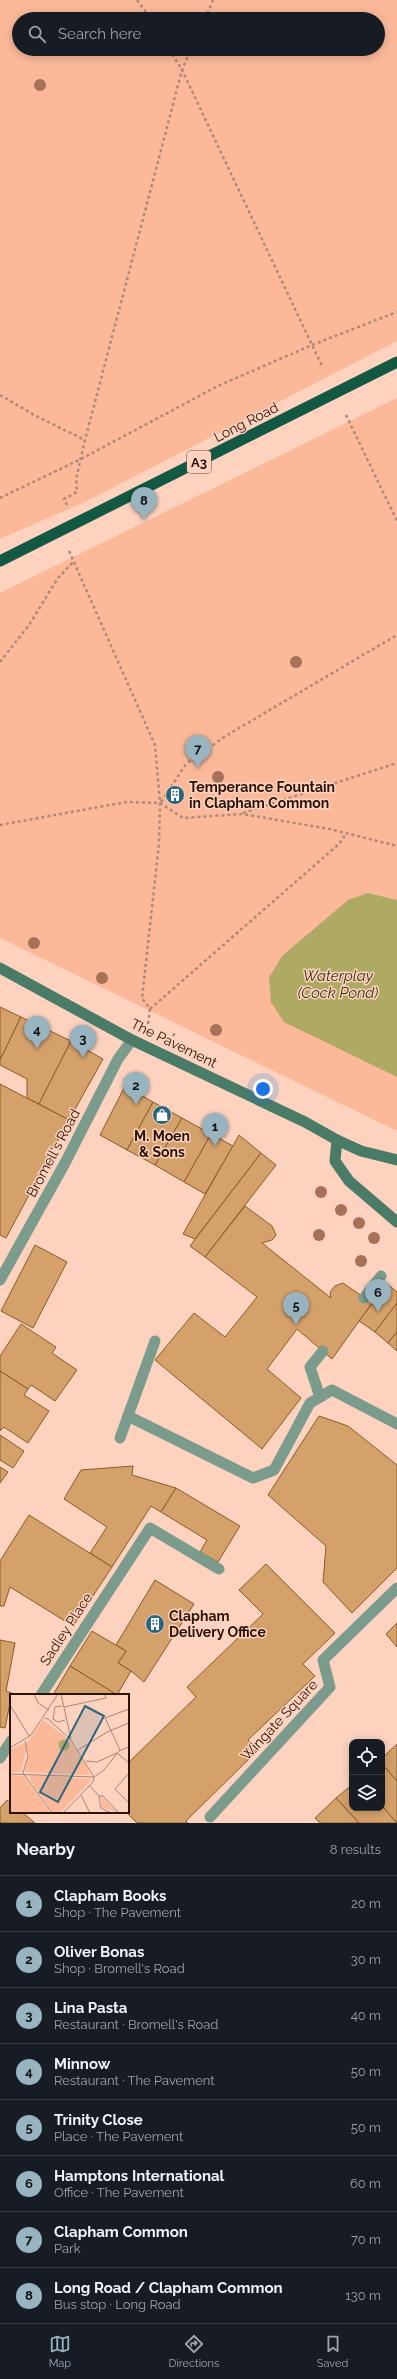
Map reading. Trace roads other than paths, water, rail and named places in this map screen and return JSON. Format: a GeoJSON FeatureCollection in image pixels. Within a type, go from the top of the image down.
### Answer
{"type":"FeatureCollection","features":[{"type":"Feature","properties":{"kind":"highway","name":"Long Road"},"geometry":{"type":"LineString","coordinates":[[0,561],[397,362]]}},
{"type":"Feature","properties":{"kind":"main road","name":"The Pavement"},"geometry":{"type":"LineString","coordinates":[[0,968],[132,1040],[305,1122],[337,1140],[361,1150],[397,1160]]}},
{"type":"Feature","properties":{"kind":"main road"},"geometry":{"type":"LineString","coordinates":[[337,1140],[335,1161],[349,1181],[397,1222]]}},
{"type":"Feature","properties":{"kind":"street","name":"Bromell's Road"},"geometry":{"type":"LineString","coordinates":[[0,1280],[66,1163],[109,1077],[132,1040]]}},
{"type":"Feature","properties":{"kind":"street"},"geometry":{"type":"LineString","coordinates":[[364,1298],[381,1276]]}},
{"type":"Feature","properties":{"kind":"street"},"geometry":{"type":"LineString","coordinates":[[120,1438],[155,1341]]}},
{"type":"Feature","properties":{"kind":"street"},"geometry":{"type":"LineString","coordinates":[[320,1397],[310,1367],[323,1351]]}},
{"type":"Feature","properties":{"kind":"street"},"geometry":{"type":"LineString","coordinates":[[128,1416],[254,1478],[274,1470],[310,1403],[332,1390],[397,1424]]}},
{"type":"Feature","properties":{"kind":"street","name":"Sadley Place"},"geometry":{"type":"LineString","coordinates":[[42,1694],[150,1528],[219,1569]]}},
{"type":"Feature","properties":{"kind":"street","name":"Wingate Square"},"geometry":{"type":"LineString","coordinates":[[210,1817],[330,1687],[323,1660],[397,1588]]}},
{"type":"Feature","properties":{"kind":"street"},"geometry":{"type":"LineString","coordinates":[[0,1758],[10,1743]]}},
{"type":"Feature","properties":{"kind":"water","name":"Waterplay (Cock Pond)"},"geometry":{"type":"Polygon","coordinates":[[[368,893],[397,900],[397,1077],[284,1022],[271,1002],[269,978],[282,956],[348,900],[368,893]]]}},
{"type":"Feature","properties":{"kind":"place","name":"Long Road / Clapham Common"},"geometry":{"type":"Point","coordinates":[144,520]}},
{"type":"Feature","properties":{"kind":"place","name":"Clapham Common"},"geometry":{"type":"Point","coordinates":[198,768]}},
{"type":"Feature","properties":{"kind":"place","name":"Temperance Fountain in Clapham Common"},"geometry":{"type":"Point","coordinates":[175,795]}},
{"type":"Feature","properties":{"kind":"place","name":"Minnow"},"geometry":{"type":"Point","coordinates":[37,1049]}},
{"type":"Feature","properties":{"kind":"place","name":"Lina Pasta"},"geometry":{"type":"Point","coordinates":[83,1058]}},
{"type":"Feature","properties":{"kind":"place","name":"Oliver Bonas"},"geometry":{"type":"Point","coordinates":[136,1105]}},
{"type":"Feature","properties":{"kind":"place","name":"M. Moen & Sons"},"geometry":{"type":"Point","coordinates":[162,1115]}},
{"type":"Feature","properties":{"kind":"place","name":"Clapham Books"},"geometry":{"type":"Point","coordinates":[215,1146]}},
{"type":"Feature","properties":{"kind":"place","name":"Hamptons International"},"geometry":{"type":"Point","coordinates":[378,1312]}},
{"type":"Feature","properties":{"kind":"place","name":"Trinity Close"},"geometry":{"type":"Point","coordinates":[296,1325]}},
{"type":"Feature","properties":{"kind":"place","name":"Clapham Delivery Office"},"geometry":{"type":"Point","coordinates":[155,1624]}}]}
